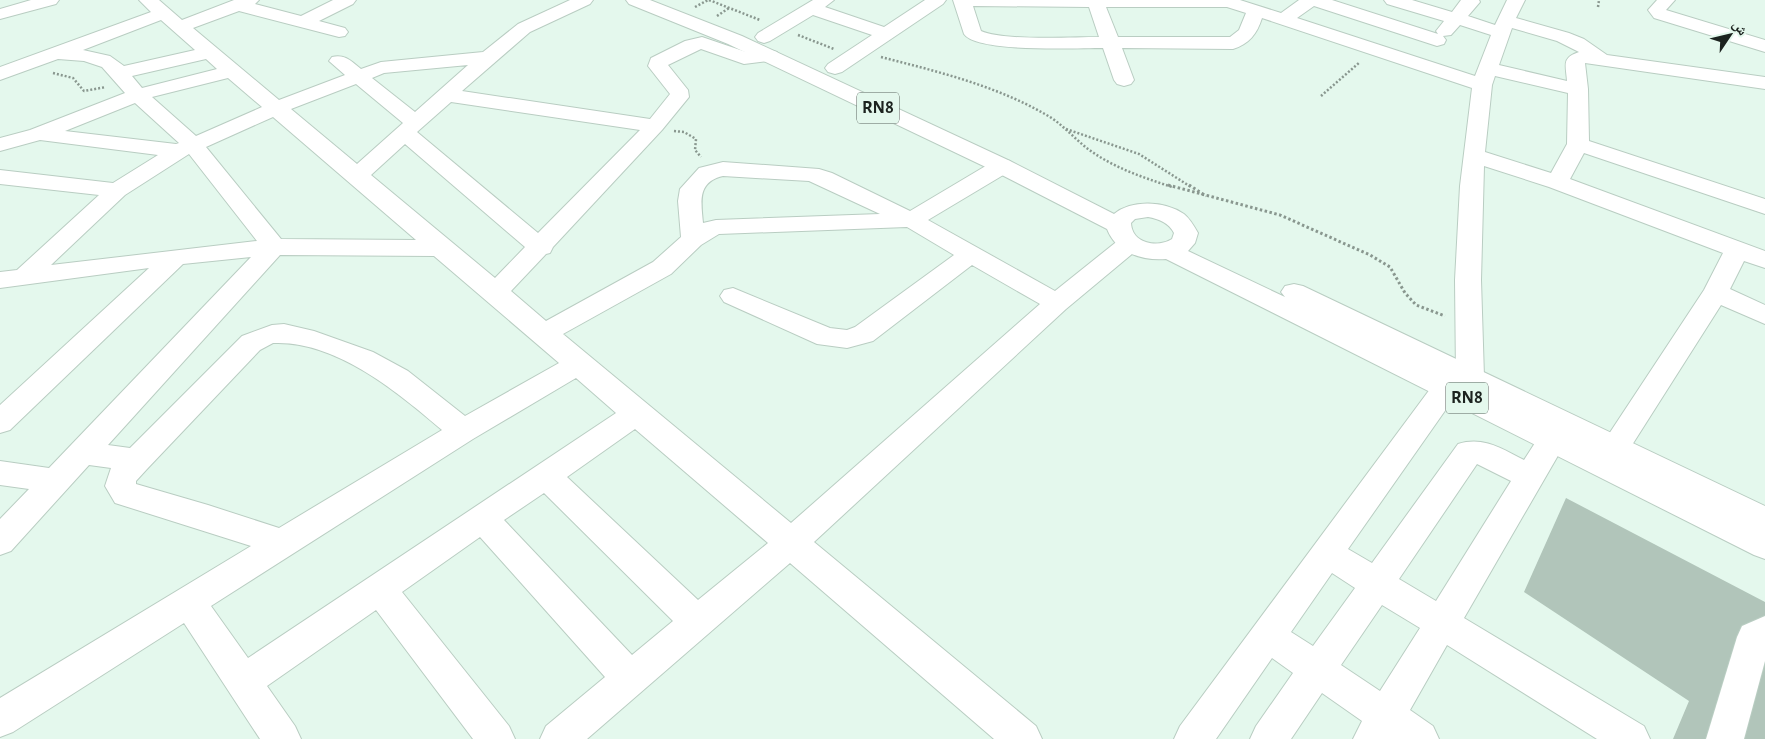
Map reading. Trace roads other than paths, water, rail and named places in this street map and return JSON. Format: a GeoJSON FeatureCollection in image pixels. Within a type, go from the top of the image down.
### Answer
{"type":"FeatureCollection","features":[{"type":"Feature","properties":{"kind":"street"},"geometry":{"type":"LineString","coordinates":[[0,14],[50,0]]}},
{"type":"Feature","properties":{"kind":"street"},"geometry":{"type":"LineString","coordinates":[[303,22],[347,0]]}},
{"type":"Feature","properties":{"kind":"street"},"geometry":{"type":"LineString","coordinates":[[357,176],[488,57],[524,28],[584,0]]}},
{"type":"Feature","properties":{"kind":"street","name":"RN8"},"geometry":{"type":"LineString","coordinates":[[635,0],[718,33],[771,40],[844,62],[1126,227],[1144,250],[1177,245],[1458,382],[1615,448],[1765,521]]}},
{"type":"Feature","properties":{"kind":"street","name":"RN8"},"geometry":{"type":"LineString","coordinates":[[668,0],[691,9],[715,6],[771,40],[1002,166],[1126,227]]}},
{"type":"Feature","properties":{"kind":"street"},"geometry":{"type":"LineString","coordinates":[[844,62],[937,0]]}},
{"type":"Feature","properties":{"kind":"street"},"geometry":{"type":"LineString","coordinates":[[1246,5],[1246,35],[1240,41],[1233,43],[1015,42],[983,39],[973,34],[962,0],[1228,2],[1246,5],[1283,19],[1413,61],[1486,77],[1578,89]]}},
{"type":"Feature","properties":{"kind":"street"},"geometry":{"type":"LineString","coordinates":[[1095,0],[1124,80]]}},
{"type":"Feature","properties":{"kind":"street"},"geometry":{"type":"LineString","coordinates":[[1283,19],[1313,0],[1436,40]]}},
{"type":"Feature","properties":{"kind":"street"},"geometry":{"type":"LineString","coordinates":[[1394,0],[1457,19],[1563,37],[1577,43],[1602,60]]}},
{"type":"Feature","properties":{"kind":"street"},"geometry":{"type":"LineString","coordinates":[[1413,61],[1457,19],[1471,2],[1470,0]]}},
{"type":"Feature","properties":{"kind":"street"},"geometry":{"type":"LineString","coordinates":[[1193,739],[1327,553],[1458,382],[1469,323],[1471,195],[1486,77],[1503,27],[1516,0]]}},
{"type":"Feature","properties":{"kind":"street"},"geometry":{"type":"LineString","coordinates":[[1666,0],[1658,10],[1660,14],[1765,46]]}},
{"type":"Feature","properties":{"kind":"street"},"geometry":{"type":"LineString","coordinates":[[0,74],[164,13],[244,2],[339,32]]}},
{"type":"Feature","properties":{"kind":"street"},"geometry":{"type":"LineString","coordinates":[[495,293],[541,248],[655,126],[680,94],[676,86],[658,66],[662,59],[692,45],[702,43],[744,58],[818,4],[886,34]]}},
{"type":"Feature","properties":{"kind":"street"},"geometry":{"type":"LineString","coordinates":[[164,13],[1023,739]]}},
{"type":"Feature","properties":{"kind":"street"},"geometry":{"type":"LineString","coordinates":[[57,52],[103,60],[108,63],[166,118],[186,148],[274,247]]}},
{"type":"Feature","properties":{"kind":"street"},"geometry":{"type":"LineString","coordinates":[[0,146],[37,134],[128,84],[210,52]]}},
{"type":"Feature","properties":{"kind":"street"},"geometry":{"type":"LineString","coordinates":[[9,276],[117,190],[186,148],[276,108],[381,68],[488,57]]}},
{"type":"Feature","properties":{"kind":"street"},"geometry":{"type":"LineString","coordinates":[[1557,182],[1578,144],[1578,89],[1574,60],[1583,57],[1765,83]]}},
{"type":"Feature","properties":{"kind":"street"},"geometry":{"type":"LineString","coordinates":[[338,61],[541,248]]}},
{"type":"Feature","properties":{"kind":"street"},"geometry":{"type":"LineString","coordinates":[[128,84],[232,70]]}},
{"type":"Feature","properties":{"kind":"street"},"geometry":{"type":"LineString","coordinates":[[446,95],[655,126]]}},
{"type":"Feature","properties":{"kind":"street"},"geometry":{"type":"LineString","coordinates":[[37,134],[186,148]]}},
{"type":"Feature","properties":{"kind":"street"},"geometry":{"type":"LineString","coordinates":[[1578,144],[1765,207]]}},
{"type":"Feature","properties":{"kind":"street"},"geometry":{"type":"LineString","coordinates":[[1475,156],[1557,182],[1765,260]]}},
{"type":"Feature","properties":{"kind":"street"},"geometry":{"type":"LineString","coordinates":[[543,334],[668,264],[675,259],[693,237],[704,230],[716,227],[911,220],[1002,166]]}},
{"type":"Feature","properties":{"kind":"street"},"geometry":{"type":"LineString","coordinates":[[693,237],[689,201],[691,188],[707,173],[723,169],[811,174],[824,178],[911,220],[1057,303]]}},
{"type":"Feature","properties":{"kind":"street"},"geometry":{"type":"LineString","coordinates":[[0,177],[117,190]]}},
{"type":"Feature","properties":{"kind":"street","name":"RN8"},"geometry":{"type":"LineString","coordinates":[[1126,227],[1148,210],[1173,218],[1184,228],[1177,245]]}},
{"type":"Feature","properties":{"kind":"street"},"geometry":{"type":"LineString","coordinates":[[559,739],[791,543],[1057,303],[1126,227]]}},
{"type":"Feature","properties":{"kind":"street"},"geometry":{"type":"LineString","coordinates":[[0,541],[274,247]]}},
{"type":"Feature","properties":{"kind":"street"},"geometry":{"type":"LineString","coordinates":[[9,276],[274,247],[442,248]]}},
{"type":"Feature","properties":{"kind":"street"},"geometry":{"type":"LineString","coordinates":[[1615,448],[1716,292],[1737,250]]}},
{"type":"Feature","properties":{"kind":"street"},"geometry":{"type":"LineString","coordinates":[[733,296],[826,337],[847,339],[864,334],[971,254]]}},
{"type":"Feature","properties":{"kind":"street"},"geometry":{"type":"LineString","coordinates":[[6,408],[176,257]]}},
{"type":"Feature","properties":{"kind":"street"},"geometry":{"type":"LineString","coordinates":[[1716,292],[1765,315]]}},
{"type":"Feature","properties":{"kind":"street"},"geometry":{"type":"LineString","coordinates":[[282,543],[208,518],[126,494],[120,486],[122,478],[136,461],[251,343],[261,337],[273,334],[322,342],[388,372],[463,431]]}},
{"type":"Feature","properties":{"kind":"street"},"geometry":{"type":"LineString","coordinates":[[0,719],[463,431],[579,364]]}},
{"type":"Feature","properties":{"kind":"street","name":"RN8"},"geometry":{"type":"LineString","coordinates":[[1458,382],[1552,440],[1765,545]]}},
{"type":"Feature","properties":{"kind":"street"},"geometry":{"type":"LineString","coordinates":[[243,682],[637,414]]}},
{"type":"Feature","properties":{"kind":"street"},"geometry":{"type":"LineString","coordinates":[[1379,727],[1552,440]]}},
{"type":"Feature","properties":{"kind":"street"},"geometry":{"type":"LineString","coordinates":[[83,452],[136,461]]}},
{"type":"Feature","properties":{"kind":"street"},"geometry":{"type":"LineString","coordinates":[[1269,739],[1469,452],[1482,452],[1530,477]]}},
{"type":"Feature","properties":{"kind":"street"},"geometry":{"type":"LineString","coordinates":[[0,473],[55,481]]}},
{"type":"Feature","properties":{"kind":"street"},"geometry":{"type":"LineString","coordinates":[[546,476],[697,622]]}},
{"type":"Feature","properties":{"kind":"street"},"geometry":{"type":"LineString","coordinates":[[483,519],[630,679]]}},
{"type":"Feature","properties":{"kind":"street"},"geometry":{"type":"LineString","coordinates":[[1327,553],[1631,739]]}},
{"type":"Feature","properties":{"kind":"street"},"geometry":{"type":"LineString","coordinates":[[380,589],[496,739]]}},
{"type":"Feature","properties":{"kind":"street"},"geometry":{"type":"LineString","coordinates":[[188,601],[282,739]]}},
{"type":"Feature","properties":{"kind":"street"},"geometry":{"type":"LineString","coordinates":[[1725,739],[1754,637],[1765,632]]}},
{"type":"Feature","properties":{"kind":"street"},"geometry":{"type":"LineString","coordinates":[[1268,636],[1318,670],[1379,727],[1420,739]]}}]}
